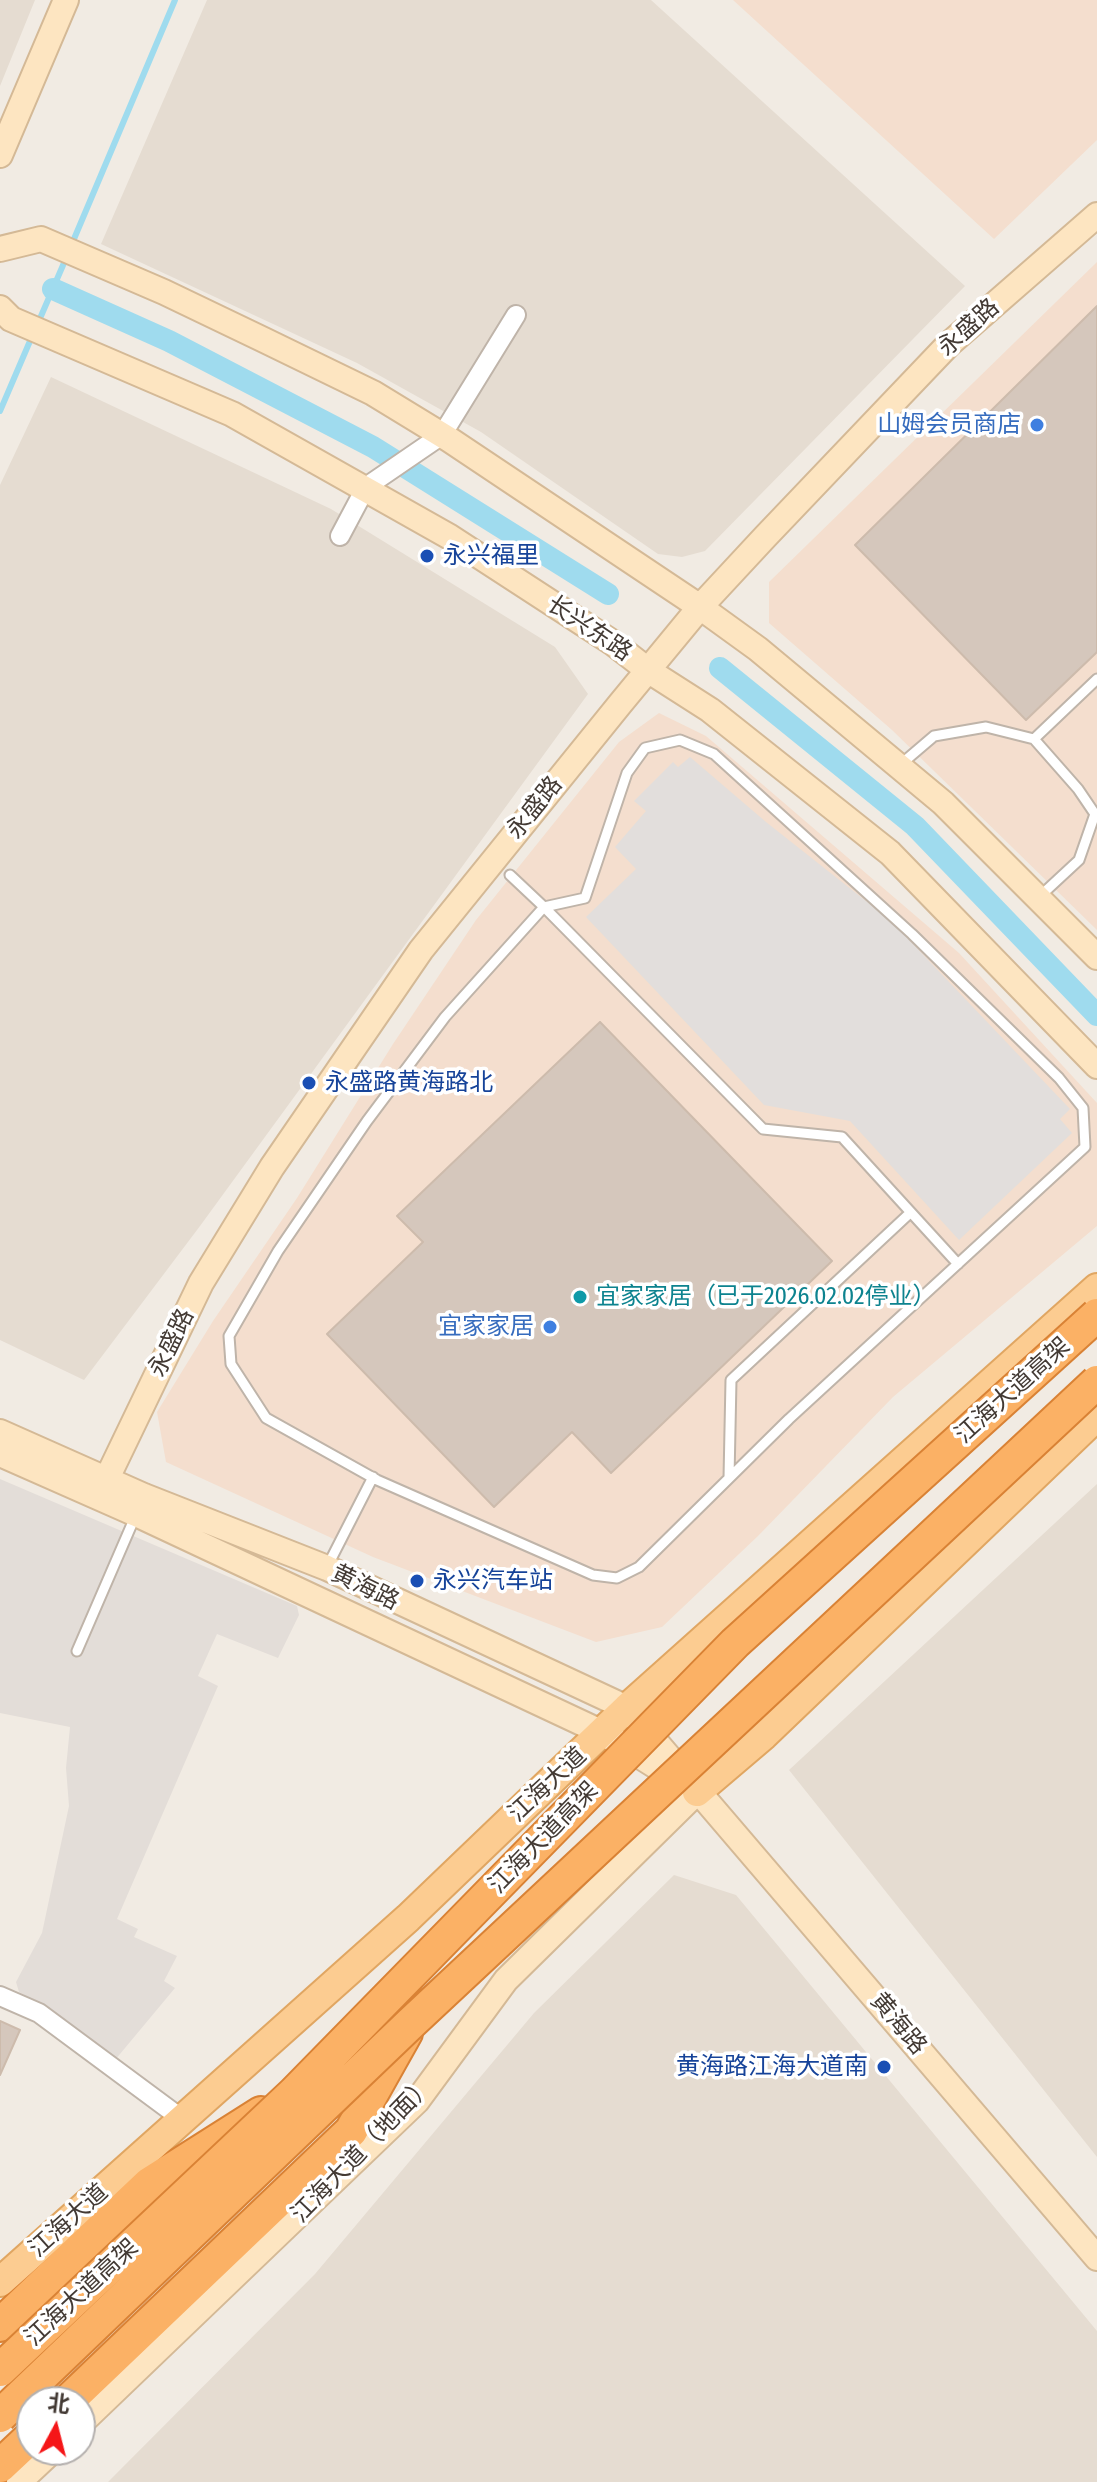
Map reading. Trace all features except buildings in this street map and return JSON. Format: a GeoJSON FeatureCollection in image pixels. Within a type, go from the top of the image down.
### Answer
{"type":"FeatureCollection","features":[{"type":"Feature","properties":{"kind":"highway","name":"江海大道高架"},"geometry":{"type":"LineString","coordinates":[[0,2370],[294,2093],[735,1643],[1097,1315]]}},
{"type":"Feature","properties":{"kind":"highway","name":"江海大道高架"},"geometry":{"type":"LineString","coordinates":[[0,2416],[411,2023],[1097,1382]]}},
{"type":"Feature","properties":{"kind":"highway"},"geometry":{"type":"LineString","coordinates":[[84,2386],[351,2131],[411,2023]]}},
{"type":"Feature","properties":{"kind":"highway"},"geometry":{"type":"LineString","coordinates":[[0,2325],[149,2184],[294,2093]]}},
{"type":"Feature","properties":{"kind":"main road","name":"江海大道"},"geometry":{"type":"LineString","coordinates":[[0,2282],[408,1918],[627,1708],[1097,1288]]}},
{"type":"Feature","properties":{"kind":"main road"},"geometry":{"type":"LineString","coordinates":[[697,1792],[764,1735],[1097,1416]]}},
{"type":"Feature","properties":{"kind":"street"},"geometry":{"type":"LineString","coordinates":[[0,155],[66,0]]}},
{"type":"Feature","properties":{"kind":"street","name":"永盛路"},"geometry":{"type":"LineString","coordinates":[[102,1488],[201,1283],[272,1167],[421,950],[700,607],[948,345],[1097,215]]}},
{"type":"Feature","properties":{"kind":"street"},"geometry":{"type":"LineString","coordinates":[[0,249],[41,239],[87,258],[373,393],[442,435],[758,649],[943,803],[1097,957]]}},
{"type":"Feature","properties":{"kind":"street","name":"长兴东路"},"geometry":{"type":"LineString","coordinates":[[6,314],[232,414],[366,487],[488,561],[613,643],[649,671],[710,710],[890,853],[1097,1066]]}},
{"type":"Feature","properties":{"kind":"street"},"geometry":{"type":"LineString","coordinates":[[340,536],[366,487],[442,435],[516,315]]}},
{"type":"Feature","properties":{"kind":"street","name":"黄海路"},"geometry":{"type":"LineString","coordinates":[[0,1432],[102,1488],[603,1733],[697,1792]]}},
{"type":"Feature","properties":{"kind":"street","name":"黄海路"},"geometry":{"type":"LineString","coordinates":[[0,1454],[102,1488]]}},
{"type":"Feature","properties":{"kind":"street","name":"黄海路"},"geometry":{"type":"LineString","coordinates":[[140,1505],[327,1568],[627,1708],[1097,2258]]}},
{"type":"Feature","properties":{"kind":"street","name":"江海大道（地面）"},"geometry":{"type":"LineString","coordinates":[[96,2409],[417,2101],[506,1980],[697,1792]]}},
{"type":"Feature","properties":{"kind":"street"},"geometry":{"type":"LineString","coordinates":[[0,1996],[39,2013],[182,2119]]}},
{"type":"Feature","properties":{"kind":"lane"},"geometry":{"type":"LineString","coordinates":[[1034,739],[1097,679]]}},
{"type":"Feature","properties":{"kind":"lane"},"geometry":{"type":"LineString","coordinates":[[899,766],[934,736],[986,727],[1034,739],[1096,814],[1079,860],[1038,898]]}},
{"type":"Feature","properties":{"kind":"lane"},"geometry":{"type":"LineString","coordinates":[[680,740],[714,754],[974,992],[1059,1078],[1083,1108],[1085,1147],[729,1478],[639,1567],[617,1578],[593,1575],[373,1477],[266,1418],[231,1364],[229,1336],[278,1251],[367,1121],[445,1017],[544,907],[585,898],[627,773],[645,748],[680,740]]}},
{"type":"Feature","properties":{"kind":"lane"},"geometry":{"type":"LineString","coordinates":[[510,875],[763,1129],[842,1137],[958,1264]]}},
{"type":"Feature","properties":{"kind":"lane"},"geometry":{"type":"LineString","coordinates":[[729,1478],[731,1380],[910,1213]]}},
{"type":"Feature","properties":{"kind":"lane"},"geometry":{"type":"LineString","coordinates":[[327,1568],[373,1477]]}},
{"type":"Feature","properties":{"kind":"lane"},"geometry":{"type":"LineString","coordinates":[[77,1651],[140,1505]]}},
{"type":"Feature","properties":{"kind":"shaded area"},"geometry":{"type":"Polygon","coordinates":[[[0,0],[35,0],[0,86],[0,0]]]}},
{"type":"Feature","properties":{"kind":"shaded area","name":"永兴福里"},"geometry":{"type":"Polygon","coordinates":[[[207,0],[651,0],[965,286],[705,551],[682,557],[658,554],[481,432],[357,363],[101,244],[207,0]]]}},
{"type":"Feature","properties":{"kind":"shaded area"},"geometry":{"type":"Polygon","coordinates":[[[733,0],[1097,0],[1097,140],[994,239],[733,0]]]}},
{"type":"Feature","properties":{"kind":"shaded area"},"geometry":{"type":"Polygon","coordinates":[[[1097,262],[1097,930],[892,730],[769,623],[769,582],[1097,262]]]}},
{"type":"Feature","properties":{"kind":"shaded area","name":"永兴福里"},"geometry":{"type":"Polygon","coordinates":[[[51,377],[331,509],[555,647],[588,694],[84,1380],[0,1340],[0,485],[51,377]]]}},
{"type":"Feature","properties":{"kind":"shaded area"},"geometry":{"type":"Polygon","coordinates":[[[659,713],[706,736],[959,953],[1097,1103],[1097,1226],[893,1397],[758,1536],[662,1627],[596,1642],[373,1557],[166,1462],[157,1412],[213,1321],[297,1198],[393,1044],[476,920],[619,742],[659,713]]]}},
{"type":"Feature","properties":{"kind":"shaded area"},"geometry":{"type":"Polygon","coordinates":[[[690,757],[890,920],[1070,1109],[1060,1119],[1072,1133],[959,1240],[850,1121],[764,1105],[586,917],[636,869],[615,847],[646,811],[634,801],[673,762],[678,767],[690,757]]]}},
{"type":"Feature","properties":{"kind":"shaded area"},"geometry":{"type":"Polygon","coordinates":[[[0,1479],[297,1606],[299,1615],[278,1658],[217,1634],[198,1676],[218,1686],[117,1919],[138,1929],[134,1937],[177,1956],[164,1981],[175,1988],[115,2060],[48,2009],[19,1992],[16,1982],[42,1933],[69,1806],[66,1768],[70,1727],[0,1713],[0,1479]]]}},
{"type":"Feature","properties":{"kind":"shaded area"},"geometry":{"type":"Polygon","coordinates":[[[1097,1484],[1097,2157],[789,1770],[1097,1484]]]}},
{"type":"Feature","properties":{"kind":"shaded area"},"geometry":{"type":"Polygon","coordinates":[[[674,1875],[736,1895],[1097,2331],[1097,2482],[108,2482],[315,2274],[534,2013],[674,1875]]]}},
{"type":"Feature","properties":{"kind":"waterway"},"geometry":{"type":"LineString","coordinates":[[71,246],[175,0]]}},
{"type":"Feature","properties":{"kind":"waterway"},"geometry":{"type":"LineString","coordinates":[[38,323],[67,256]]}},
{"type":"Feature","properties":{"kind":"waterway"},"geometry":{"type":"LineString","coordinates":[[53,289],[169,341],[373,447],[608,594]]}},
{"type":"Feature","properties":{"kind":"waterway"},"geometry":{"type":"LineString","coordinates":[[0,411],[33,334]]}},
{"type":"Feature","properties":{"kind":"waterway"},"geometry":{"type":"LineString","coordinates":[[720,668],[915,826],[1097,1015]]}},
{"type":"Feature","properties":{"kind":"place","name":"山姆会员商店"},"geometry":{"type":"Point","coordinates":[1037,425]}},
{"type":"Feature","properties":{"kind":"place","name":"永兴福里"},"geometry":{"type":"Point","coordinates":[427,556]}},
{"type":"Feature","properties":{"kind":"place","name":"永盛路黄海路北"},"geometry":{"type":"Point","coordinates":[309,1083]}},
{"type":"Feature","properties":{"kind":"place","name":"宜家家居（已于2026.02.02停业）"},"geometry":{"type":"Point","coordinates":[580,1297]}},
{"type":"Feature","properties":{"kind":"place","name":"宜家家居"},"geometry":{"type":"Point","coordinates":[550,1327]}},
{"type":"Feature","properties":{"kind":"place","name":"永兴汽车站"},"geometry":{"type":"Point","coordinates":[417,1581]}},
{"type":"Feature","properties":{"kind":"place","name":"黄海路江海大道南"},"geometry":{"type":"Point","coordinates":[884,2067]}}]}
